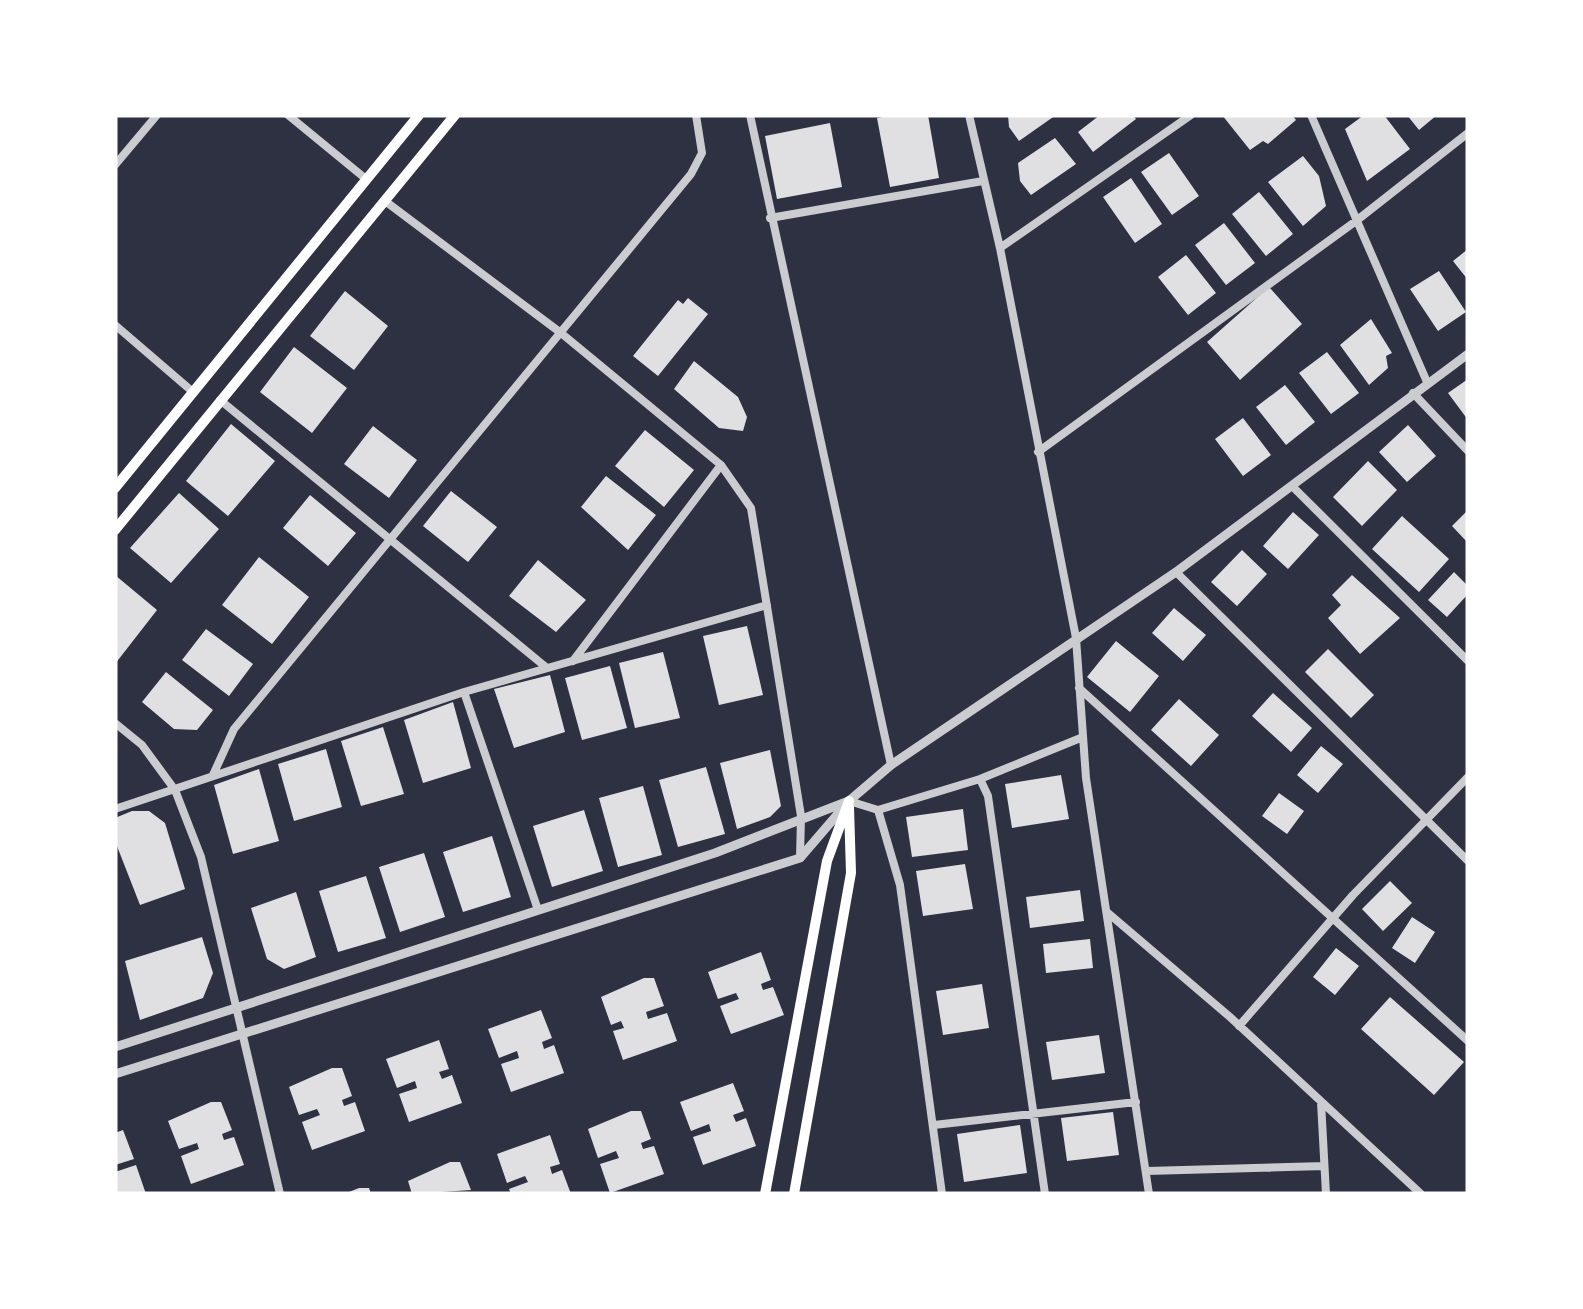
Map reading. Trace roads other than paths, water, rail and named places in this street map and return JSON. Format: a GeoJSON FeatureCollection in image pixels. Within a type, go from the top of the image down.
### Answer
{"type":"FeatureCollection","features":[{"type":"Feature","properties":{"kind":"main road"},"geometry":{"type":"LineString","coordinates":[[115,488],[419,115]]}},
{"type":"Feature","properties":{"kind":"main road"},"geometry":{"type":"LineString","coordinates":[[115,530],[455,115]]}},
{"type":"Feature","properties":{"kind":"main road"},"geometry":{"type":"LineString","coordinates":[[765,1194],[827,861],[849,801]]}},
{"type":"Feature","properties":{"kind":"main road"},"geometry":{"type":"LineString","coordinates":[[794,1194],[851,873],[849,801]]}},
{"type":"Feature","properties":{"kind":"street"},"geometry":{"type":"LineString","coordinates":[[115,164],[157,115]]}},
{"type":"Feature","properties":{"kind":"street"},"geometry":{"type":"LineString","coordinates":[[288,115],[366,179]]}},
{"type":"Feature","properties":{"kind":"street"},"geometry":{"type":"LineString","coordinates":[[213,775],[234,730],[690,174],[702,153],[696,115]]}},
{"type":"Feature","properties":{"kind":"street"},"geometry":{"type":"LineString","coordinates":[[750,115],[891,766]]}},
{"type":"Feature","properties":{"kind":"street"},"geometry":{"type":"LineString","coordinates":[[969,115],[1000,248],[1076,638],[1083,737],[1149,1194]]}},
{"type":"Feature","properties":{"kind":"street"},"geometry":{"type":"LineString","coordinates":[[1000,248],[1191,115]]}},
{"type":"Feature","properties":{"kind":"street"},"geometry":{"type":"LineString","coordinates":[[1311,115],[1427,382]]}},
{"type":"Feature","properties":{"kind":"street"},"geometry":{"type":"LineString","coordinates":[[1038,452],[1356,221],[1468,133]]}},
{"type":"Feature","properties":{"kind":"street"},"geometry":{"type":"LineString","coordinates":[[770,218],[983,181]]}},
{"type":"Feature","properties":{"kind":"street"},"geometry":{"type":"LineString","coordinates":[[385,201],[561,333],[721,464],[751,508],[801,816],[800,858]]}},
{"type":"Feature","properties":{"kind":"street"},"geometry":{"type":"LineString","coordinates":[[115,325],[193,392]]}},
{"type":"Feature","properties":{"kind":"street"},"geometry":{"type":"LineString","coordinates":[[115,1074],[800,858],[849,801],[891,766],[1176,572],[1412,392],[1468,354]]}},
{"type":"Feature","properties":{"kind":"street"},"geometry":{"type":"LineString","coordinates":[[1412,392],[1468,451]]}},
{"type":"Feature","properties":{"kind":"street"},"geometry":{"type":"LineString","coordinates":[[220,400],[548,668]]}},
{"type":"Feature","properties":{"kind":"street"},"geometry":{"type":"LineString","coordinates":[[573,661],[721,464]]}},
{"type":"Feature","properties":{"kind":"street"},"geometry":{"type":"LineString","coordinates":[[1292,486],[1468,661]]}},
{"type":"Feature","properties":{"kind":"street"},"geometry":{"type":"LineString","coordinates":[[1176,572],[1424,822],[1468,861]]}},
{"type":"Feature","properties":{"kind":"street"},"geometry":{"type":"LineString","coordinates":[[115,809],[464,692],[766,605]]}},
{"type":"Feature","properties":{"kind":"street"},"geometry":{"type":"LineString","coordinates":[[1078,688],[1468,1041]]}},
{"type":"Feature","properties":{"kind":"street"},"geometry":{"type":"LineString","coordinates":[[464,692],[538,910]]}},
{"type":"Feature","properties":{"kind":"street"},"geometry":{"type":"LineString","coordinates":[[115,724],[142,745],[175,790],[201,858],[280,1194]]}},
{"type":"Feature","properties":{"kind":"street"},"geometry":{"type":"LineString","coordinates":[[115,1047],[715,853],[801,816],[849,801],[878,810],[980,779],[1083,737]]}},
{"type":"Feature","properties":{"kind":"street"},"geometry":{"type":"LineString","coordinates":[[1239,1026],[1333,918],[1468,777]]}},
{"type":"Feature","properties":{"kind":"street"},"geometry":{"type":"LineString","coordinates":[[980,779],[988,796],[1045,1194]]}},
{"type":"Feature","properties":{"kind":"street"},"geometry":{"type":"LineString","coordinates":[[878,810],[900,885],[942,1194]]}},
{"type":"Feature","properties":{"kind":"street"},"geometry":{"type":"LineString","coordinates":[[1107,912],[1239,1026],[1421,1194]]}},
{"type":"Feature","properties":{"kind":"street"},"geometry":{"type":"LineString","coordinates":[[934,1125],[1136,1102]]}},
{"type":"Feature","properties":{"kind":"street"},"geometry":{"type":"LineString","coordinates":[[1321,1102],[1326,1194]]}},
{"type":"Feature","properties":{"kind":"street"},"geometry":{"type":"LineString","coordinates":[[1147,1172],[1324,1166]]}}]}
